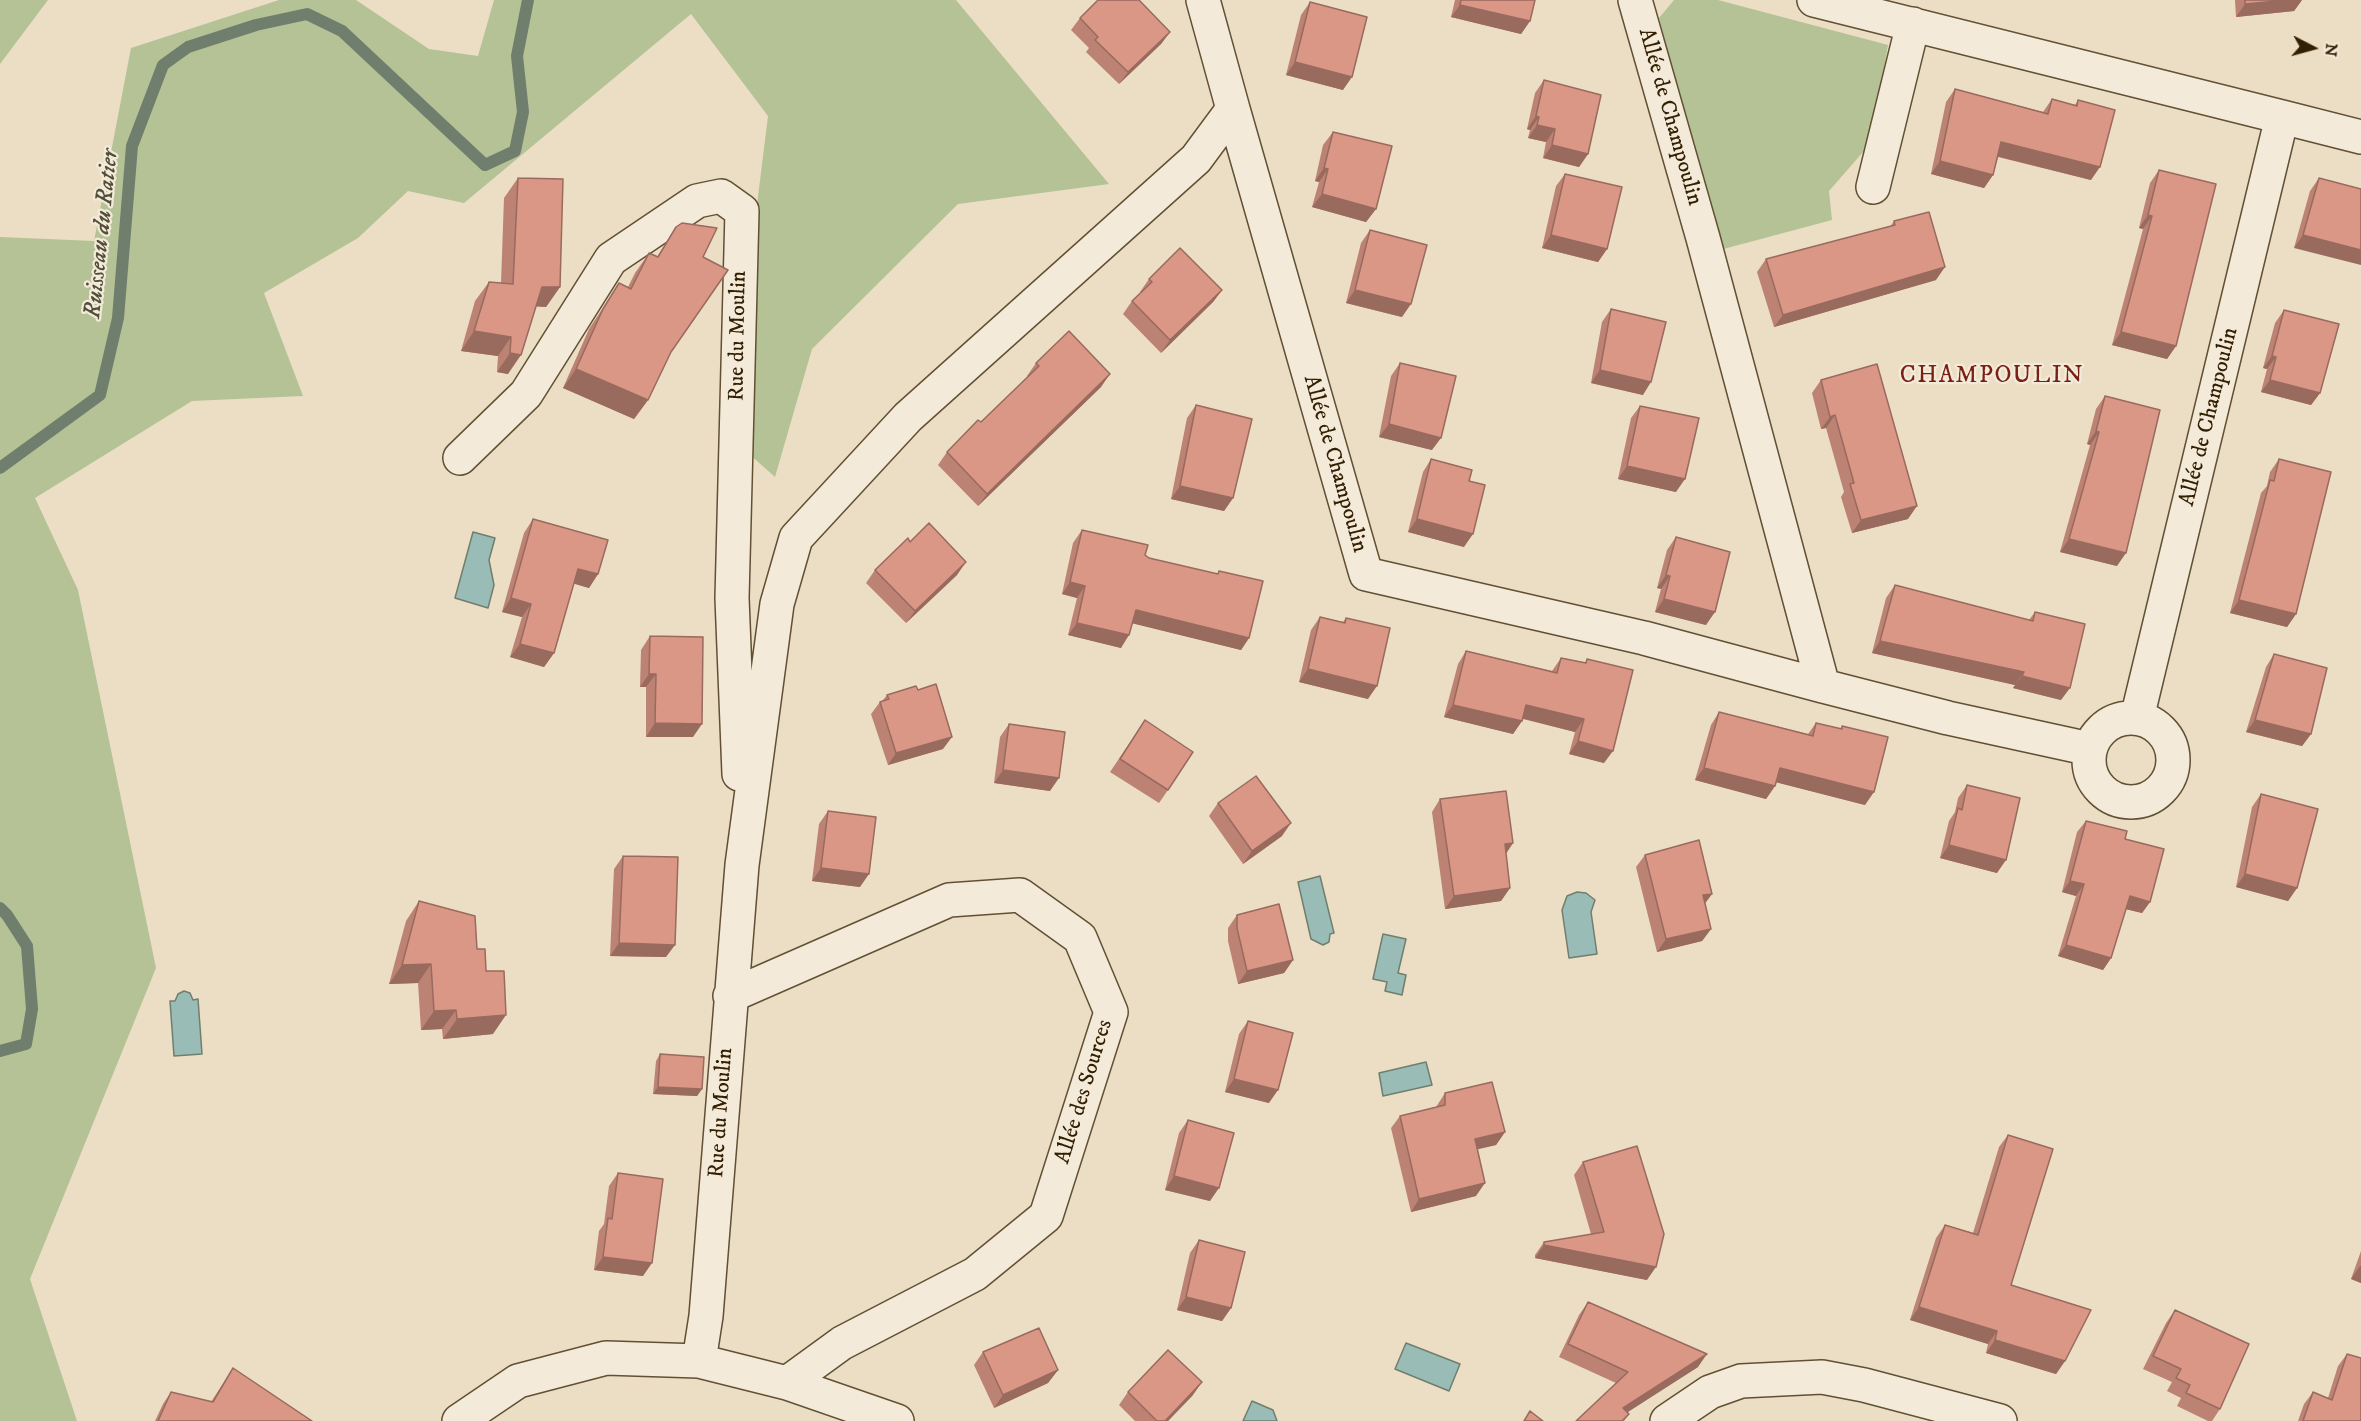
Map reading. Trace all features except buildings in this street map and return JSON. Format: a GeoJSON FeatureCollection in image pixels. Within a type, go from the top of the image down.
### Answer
{"type":"FeatureCollection","features":[{"type":"Feature","properties":{"kind":"street","name":"Allée de Champoulin"},"geometry":{"type":"LineString","coordinates":[[1203,0],[1366,574],[1644,638],[1948,718],[2090,749]]}},
{"type":"Feature","properties":{"kind":"street","name":"Allée de Champoulin"},"geometry":{"type":"LineString","coordinates":[[1635,0],[1703,238],[1823,686]]}},
{"type":"Feature","properties":{"kind":"street"},"geometry":{"type":"LineString","coordinates":[[1814,0],[2361,136]]}},
{"type":"Feature","properties":{"kind":"street"},"geometry":{"type":"LineString","coordinates":[[1873,187],[1913,24]]}},
{"type":"Feature","properties":{"kind":"street","name":"Rue du Moulin"},"geometry":{"type":"LineString","coordinates":[[699,1361],[706,1316],[742,866],[777,604],[796,538],[908,417],[1196,159],[1233,109]]}},
{"type":"Feature","properties":{"kind":"street","name":"Allée de Champoulin"},"geometry":{"type":"LineString","coordinates":[[2137,718],[2282,117]]}},
{"type":"Feature","properties":{"kind":"street","name":"Rue du Moulin"},"geometry":{"type":"LineString","coordinates":[[460,458],[526,394],[610,259],[698,201],[721,196],[742,211],[732,598],[742,866]]}},
{"type":"Feature","properties":{"kind":"street"},"geometry":{"type":"LineString","coordinates":[[2125,718],[2137,718],[2151,723],[2162,732],[2170,744],[2173,758],[2171,772],[2164,785],[2153,795],[2140,801],[2126,802],[2112,798],[2092,777],[2089,764],[2090,749],[2103,728],[2125,718]]}},
{"type":"Feature","properties":{"kind":"street","name":"Allée des Sources"},"geometry":{"type":"LineString","coordinates":[[730,996],[949,900],[1020,895],[1080,938],[1112,1012],[1046,1216],[975,1274],[842,1343],[787,1383]]}},
{"type":"Feature","properties":{"kind":"street"},"geometry":{"type":"LineString","coordinates":[[459,1421],[518,1381],[606,1358],[699,1361],[787,1383],[897,1421]]}},
{"type":"Feature","properties":{"kind":"street"},"geometry":{"type":"LineString","coordinates":[[1667,1421],[1710,1392],[1741,1381],[1822,1377],[1875,1388],[2000,1421]]}},
{"type":"Feature","properties":{"kind":"green space"},"geometry":{"type":"Polygon","coordinates":[[[0,0],[48,0],[0,64],[0,0]]]}},
{"type":"Feature","properties":{"kind":"green space"},"geometry":{"type":"Polygon","coordinates":[[[279,0],[356,0],[429,49],[478,56],[494,0],[956,0],[1109,184],[958,204],[812,349],[775,477],[720,428],[741,333],[768,116],[691,14],[464,203],[408,191],[358,238],[264,293],[303,396],[192,401],[35,498],[78,590],[156,968],[30,1279],[77,1421],[0,1421],[0,237],[94,241],[131,48],[279,0]]]}},
{"type":"Feature","properties":{"kind":"green space"},"geometry":{"type":"Polygon","coordinates":[[[1674,0],[1718,0],[1888,45],[1871,143],[1829,191],[1832,220],[1716,251],[1659,18],[1674,0]]]}},
{"type":"Feature","properties":{"kind":"water"},"geometry":{"type":"Polygon","coordinates":[[[473,532],[495,538],[489,560],[494,585],[488,608],[455,598],[473,532]]]}},
{"type":"Feature","properties":{"kind":"water"},"geometry":{"type":"Polygon","coordinates":[[[1320,876],[1334,933],[1330,934],[1329,942],[1323,945],[1311,939],[1298,882],[1320,876]]]}},
{"type":"Feature","properties":{"kind":"water"},"geometry":{"type":"Polygon","coordinates":[[[1577,892],[1586,893],[1595,900],[1591,912],[1597,954],[1569,958],[1562,910],[1567,896],[1577,892]]]}},
{"type":"Feature","properties":{"kind":"water"},"geometry":{"type":"Polygon","coordinates":[[[1383,934],[1406,939],[1398,973],[1406,975],[1402,995],[1385,991],[1387,982],[1373,979],[1383,934]]]}},
{"type":"Feature","properties":{"kind":"water"},"geometry":{"type":"Polygon","coordinates":[[[184,991],[190,993],[193,1000],[198,999],[202,1054],[174,1056],[170,1001],[175,1001],[178,994],[184,991]]]}},
{"type":"Feature","properties":{"kind":"water"},"geometry":{"type":"Polygon","coordinates":[[[1426,1062],[1432,1085],[1383,1096],[1379,1073],[1426,1062]]]}},
{"type":"Feature","properties":{"kind":"water"},"geometry":{"type":"Polygon","coordinates":[[[1406,1343],[1460,1364],[1449,1391],[1395,1369],[1406,1343]]]}},
{"type":"Feature","properties":{"kind":"water"},"geometry":{"type":"Polygon","coordinates":[[[1252,1401],[1273,1410],[1277,1421],[1243,1421],[1252,1401]]]}},
{"type":"Feature","properties":{"kind":"waterway","name":"Ruisseau du Ratier"},"geometry":{"type":"LineString","coordinates":[[0,468],[100,395],[118,318],[132,146],[163,65],[188,47],[256,25],[307,14],[342,31],[485,165],[515,151],[523,112],[517,56],[528,0]]}},
{"type":"Feature","properties":{"kind":"waterway","name":"Ruisseau du Ratier"},"geometry":{"type":"LineString","coordinates":[[0,908],[27,946],[32,1009],[26,1044],[0,1051]]}},
{"type":"Feature","properties":{"kind":"district","name":"CHAMPOULIN"},"geometry":{"type":"Point","coordinates":[1992,377]}}]}
